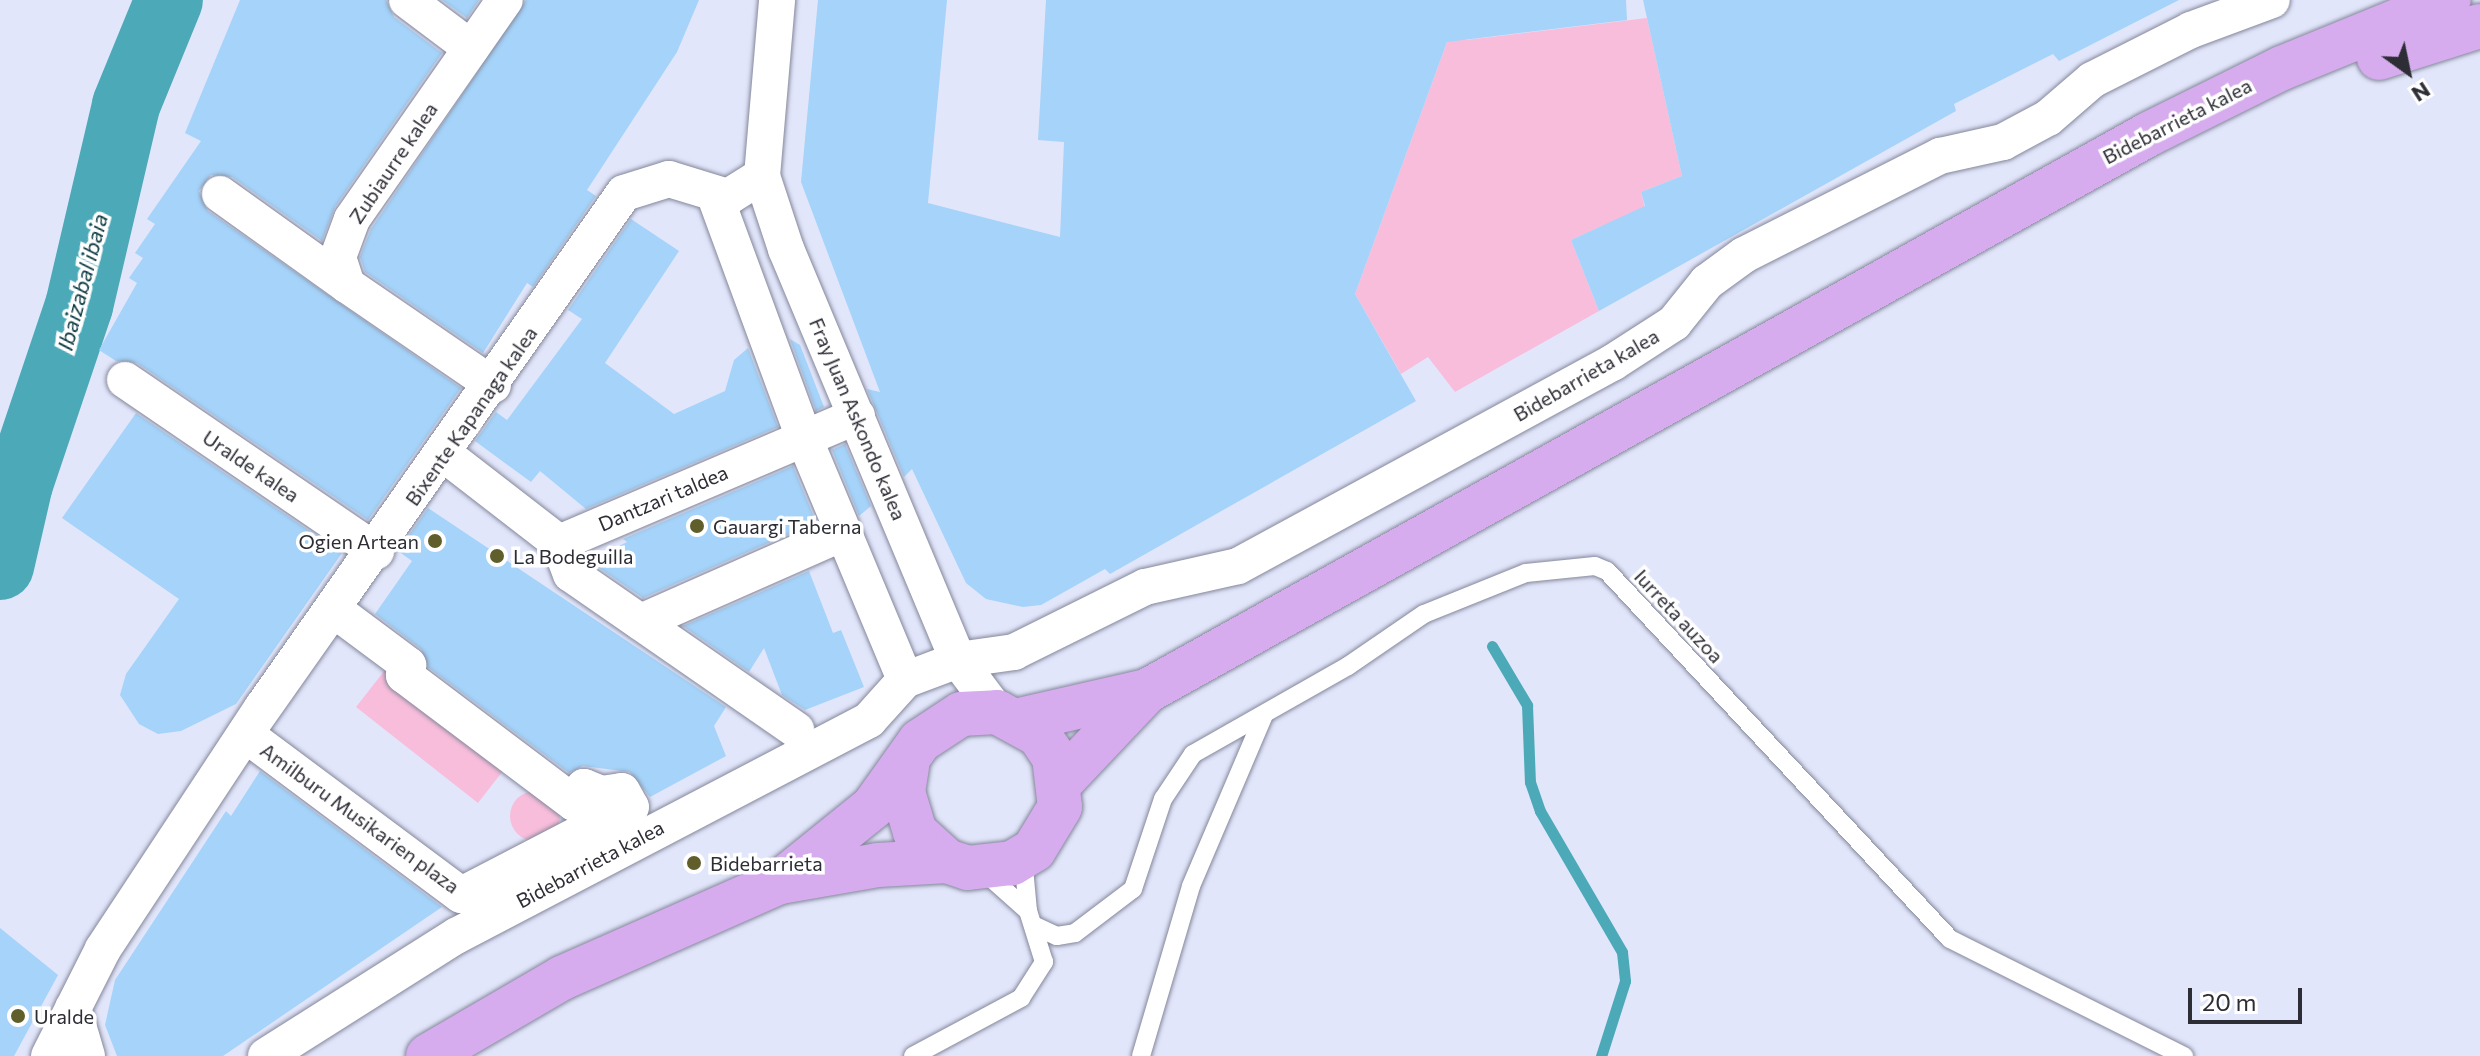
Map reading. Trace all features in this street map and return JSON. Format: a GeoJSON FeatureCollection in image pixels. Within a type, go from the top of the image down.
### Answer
{"type":"FeatureCollection","features":[{"type":"Feature","properties":{"kind":"highway"},"geometry":{"type":"LineString","coordinates":[[2329,48],[2380,0]]}},
{"type":"Feature","properties":{"kind":"highway","name":"Bidebarrieta kalea"},"geometry":{"type":"LineString","coordinates":[[1147,691],[2227,94],[2329,48],[2449,0]]}},
{"type":"Feature","properties":{"kind":"highway"},"geometry":{"type":"LineString","coordinates":[[2043,193],[2408,46],[2480,26]]}},
{"type":"Feature","properties":{"kind":"highway"},"geometry":{"type":"LineString","coordinates":[[428,1056],[562,978],[780,882],[873,807],[940,724],[961,714],[1009,716],[1147,691]]}},
{"type":"Feature","properties":{"kind":"highway"},"geometry":{"type":"LineString","coordinates":[[780,882],[1023,857],[1050,830],[1061,782],[1147,691]]}},
{"type":"Feature","properties":{"kind":"highway"},"geometry":{"type":"LineString","coordinates":[[1009,716],[1047,746],[1061,782]]}},
{"type":"Feature","properties":{"kind":"highway"},"geometry":{"type":"LineString","coordinates":[[911,757],[907,813],[915,832],[964,864]]}},
{"type":"Feature","properties":{"kind":"street"},"geometry":{"type":"LineString","coordinates":[[407,0],[471,48]]}},
{"type":"Feature","properties":{"kind":"street","name":"Zubiaurre kalea"},"geometry":{"type":"LineString","coordinates":[[347,285],[338,257],[352,219],[505,0]]}},
{"type":"Feature","properties":{"kind":"street"},"geometry":{"type":"LineString","coordinates":[[777,0],[762,176],[742,193],[715,196],[804,438],[843,533],[910,678],[911,757]]}},
{"type":"Feature","properties":{"kind":"street","name":"Bidebarrieta kalea"},"geometry":{"type":"LineString","coordinates":[[958,660],[1014,652],[1133,592],[1238,566],[1612,363],[1674,323],[1707,282],[1744,255],[1940,156],[2003,142],[2048,118],[2092,80],[2191,30],[2272,0]]}},
{"type":"Feature","properties":{"kind":"street","name":"Fray Juan Askondo kalea"},"geometry":{"type":"LineString","coordinates":[[762,176],[958,660],[1009,716]]}},
{"type":"Feature","properties":{"kind":"street","name":"Bixente Kapanaga kalea"},"geometry":{"type":"LineString","coordinates":[[73,1008],[103,949],[245,734],[493,385],[624,193],[669,179],[715,196]]}},
{"type":"Feature","properties":{"kind":"street"},"geometry":{"type":"LineString","coordinates":[[220,194],[493,385]]}},
{"type":"Feature","properties":{"kind":"street","name":"Uralde kalea"},"geometry":{"type":"LineString","coordinates":[[125,380],[376,551]]}},
{"type":"Feature","properties":{"kind":"street","name":"Dantzari taldea"},"geometry":{"type":"LineString","coordinates":[[559,543],[857,416]]}},
{"type":"Feature","properties":{"kind":"street"},"geometry":{"type":"LineString","coordinates":[[444,454],[559,543],[571,574],[796,730]]}},
{"type":"Feature","properties":{"kind":"street"},"geometry":{"type":"LineString","coordinates":[[641,622],[843,533]]}},
{"type":"Feature","properties":{"kind":"street","name":"Amilburu Musikarien plaza"},"geometry":{"type":"LineString","coordinates":[[245,734],[461,895],[631,807],[622,791],[609,795],[584,787],[574,803],[404,675],[408,665],[333,609]]}},
{"type":"Feature","properties":{"kind":"street"},"geometry":{"type":"LineString","coordinates":[[910,678],[958,660]]}},
{"type":"Feature","properties":{"kind":"street","name":"Bidebarrieta kalea"},"geometry":{"type":"LineString","coordinates":[[266,1056],[456,936],[869,720],[910,678]]}},
{"type":"Feature","properties":{"kind":"street"},"geometry":{"type":"LineString","coordinates":[[49,1056],[73,1008]]}},
{"type":"Feature","properties":{"kind":"street"},"geometry":{"type":"LineString","coordinates":[[73,1008],[87,1056]]}},
{"type":"Feature","properties":{"kind":"lane","name":"Iurreta auzoa"},"geometry":{"type":"LineString","coordinates":[[1264,715],[1424,614],[1526,573],[1595,566],[1607,571],[1950,939],[2184,1056]]}},
{"type":"Feature","properties":{"kind":"lane"},"geometry":{"type":"LineString","coordinates":[[964,864],[1057,936],[1075,933],[1133,889],[1177,774],[1193,754],[1264,715]]}},
{"type":"Feature","properties":{"kind":"lane"},"geometry":{"type":"LineString","coordinates":[[1141,1056],[1191,886],[1264,715]]}},
{"type":"Feature","properties":{"kind":"lane"},"geometry":{"type":"LineString","coordinates":[[913,1056],[1021,998],[1044,962],[1031,918],[1023,857]]}},
{"type":"Feature","properties":{"kind":"shaded area"},"geometry":{"type":"Polygon","coordinates":[[[1647,18],[1682,176],[1641,192],[1653,240],[1617,254],[1604,225],[1571,240],[1599,311],[1455,392],[1428,357],[1401,374],[1355,294],[1454,23],[1466,40],[1647,18]]]}},
{"type":"Feature","properties":{"kind":"shaded area"},"geometry":{"type":"Polygon","coordinates":[[[385,670],[506,767],[478,803],[356,707],[385,670]]]}},
{"type":"Feature","properties":{"kind":"shaded area"},"geometry":{"type":"Polygon","coordinates":[[[535,791],[553,798],[560,816],[553,834],[535,841],[517,834],[510,816],[517,798],[535,791]]]}},
{"type":"Feature","properties":{"kind":"building"},"geometry":{"type":"Polygon","coordinates":[[[240,0],[386,0],[394,17],[442,53],[335,207],[322,241],[232,177],[211,175],[199,191],[208,211],[461,388],[368,520],[137,363],[116,361],[99,350],[137,283],[129,278],[143,258],[135,253],[155,224],[147,219],[201,141],[185,133],[240,0]]]}},
{"type":"Feature","properties":{"kind":"building"},"geometry":{"type":"Polygon","coordinates":[[[442,0],[479,0],[467,18],[442,0]]]}},
{"type":"Feature","properties":{"kind":"building"},"geometry":{"type":"Polygon","coordinates":[[[526,0],[699,0],[677,52],[587,190],[596,196],[533,287],[527,283],[483,353],[365,272],[360,257],[371,229],[526,0]]]}},
{"type":"Feature","properties":{"kind":"building"},"geometry":{"type":"Polygon","coordinates":[[[818,0],[947,0],[928,203],[1060,237],[1064,142],[1038,140],[1046,0],[1626,0],[1627,20],[1447,42],[1355,294],[1416,401],[1110,574],[1105,569],[1041,605],[1023,607],[986,599],[966,583],[912,469],[904,477],[867,389],[880,392],[801,182],[818,0]]]}},
{"type":"Feature","properties":{"kind":"building"},"geometry":{"type":"Polygon","coordinates":[[[1643,0],[2179,0],[2059,61],[2053,54],[1954,104],[1956,111],[1599,311],[1571,240],[1645,206],[1641,192],[1682,176],[1643,0]]]}},
{"type":"Feature","properties":{"kind":"building"},"geometry":{"type":"Polygon","coordinates":[[[631,219],[679,251],[605,363],[674,414],[725,391],[734,360],[748,348],[778,427],[586,509],[540,471],[531,482],[475,441],[496,412],[507,420],[582,319],[568,310],[631,219]]]}},
{"type":"Feature","properties":{"kind":"building"},"geometry":{"type":"Polygon","coordinates":[[[790,339],[800,345],[824,407],[816,411],[790,339]]]}},
{"type":"Feature","properties":{"kind":"building"},"geometry":{"type":"Polygon","coordinates":[[[136,413],[342,553],[236,704],[181,731],[158,734],[139,724],[120,695],[126,674],[179,599],[62,518],[136,413]]]}},
{"type":"Feature","properties":{"kind":"building"},"geometry":{"type":"Polygon","coordinates":[[[845,444],[871,506],[859,516],[832,450],[845,444]]]}},
{"type":"Feature","properties":{"kind":"building"},"geometry":{"type":"Polygon","coordinates":[[[793,466],[816,522],[643,598],[589,561],[627,542],[623,539],[793,466]]]}},
{"type":"Feature","properties":{"kind":"building"},"geometry":{"type":"Polygon","coordinates":[[[428,508],[726,707],[714,726],[726,756],[650,797],[630,772],[583,766],[569,773],[428,667],[421,649],[375,614],[412,561],[398,551],[428,508]]]}},
{"type":"Feature","properties":{"kind":"building"},"geometry":{"type":"Polygon","coordinates":[[[809,571],[833,633],[841,630],[864,687],[805,710],[782,695],[764,648],[749,672],[683,626],[809,571]]]}},
{"type":"Feature","properties":{"kind":"building"},"geometry":{"type":"Polygon","coordinates":[[[260,771],[442,907],[223,1056],[117,1056],[105,1025],[115,980],[226,811],[231,816],[260,771]]]}},
{"type":"Feature","properties":{"kind":"building","name":"Uralde"},"geometry":{"type":"Polygon","coordinates":[[[0,928],[58,975],[14,1056],[0,1056],[0,928]]]}},
{"type":"Feature","properties":{"kind":"waterway","name":"Ibaizabal ibaia"},"geometry":{"type":"LineString","coordinates":[[0,566],[19,484],[79,306],[126,105],[169,0]]}},
{"type":"Feature","properties":{"kind":"waterway"},"geometry":{"type":"LineString","coordinates":[[1492,646],[1527,705],[1530,782],[1540,811],[1622,952],[1625,981],[1601,1056]]}},
{"type":"Feature","properties":{"kind":"place","name":"Gauargi Taberna"},"geometry":{"type":"Point","coordinates":[697,526]}},
{"type":"Feature","properties":{"kind":"place","name":"Ogien Artean"},"geometry":{"type":"Point","coordinates":[435,541]}},
{"type":"Feature","properties":{"kind":"place","name":"La Bodeguilla"},"geometry":{"type":"Point","coordinates":[497,556]}},
{"type":"Feature","properties":{"kind":"place","name":"Bidebarrieta"},"geometry":{"type":"Point","coordinates":[694,863]}},
{"type":"Feature","properties":{"kind":"place","name":"Uralde"},"geometry":{"type":"Point","coordinates":[18,1016]}}]}
